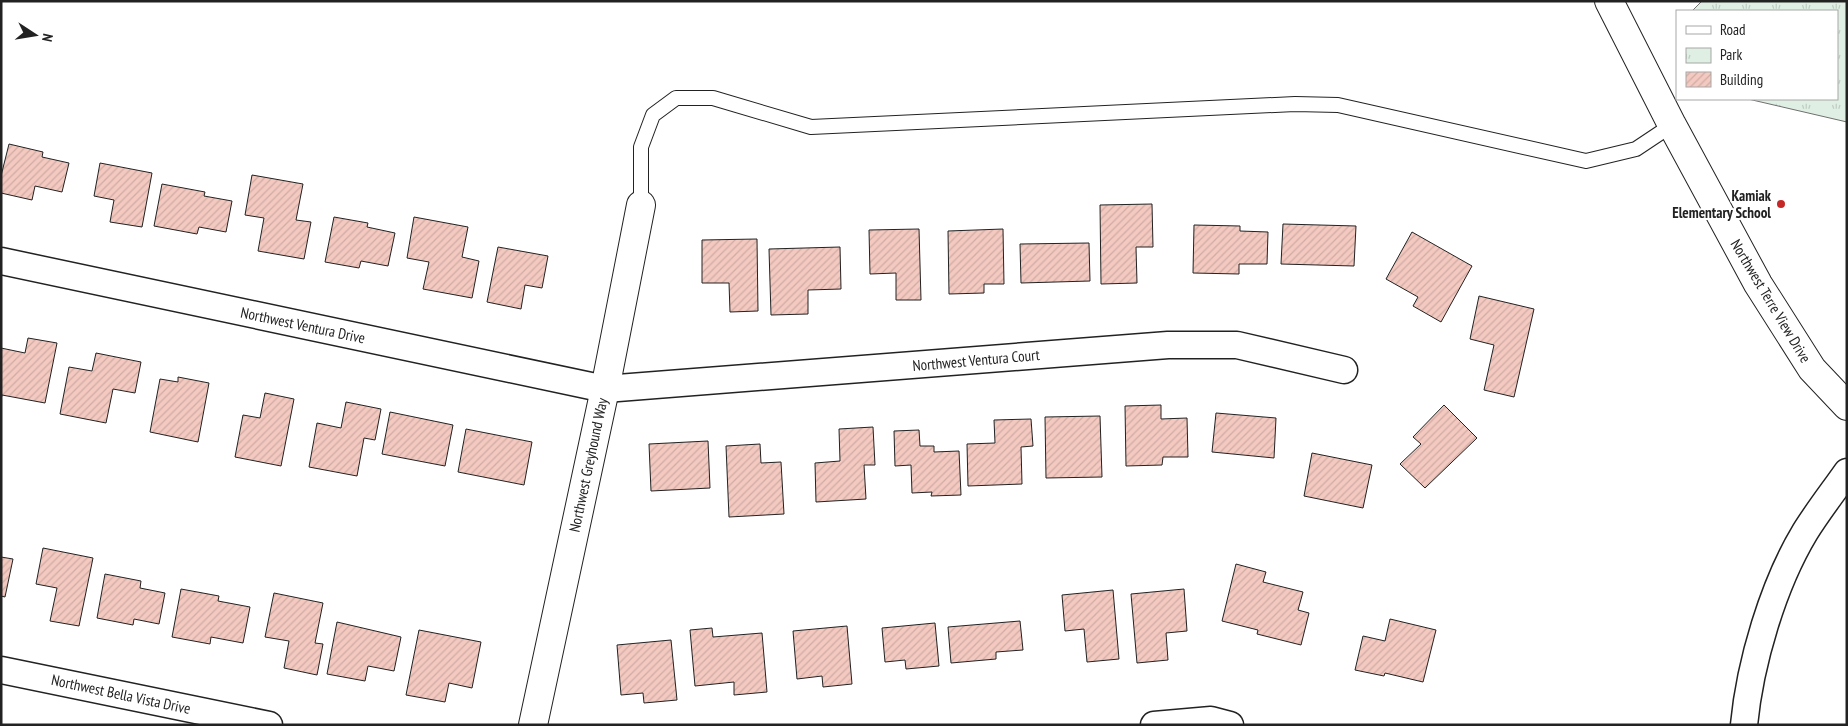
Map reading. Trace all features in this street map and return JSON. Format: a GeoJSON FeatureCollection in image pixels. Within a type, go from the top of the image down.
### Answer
{"type":"FeatureCollection","features":[{"type":"Feature","properties":{"kind":"street","name":"Northwest Terre View Drive"},"geometry":{"type":"LineString","coordinates":[[1609,1],[1672,125],[1758,284],[1812,369],[1847,406]]}},
{"type":"Feature","properties":{"kind":"street","name":"Northwest Greyhound Way"},"geometry":{"type":"LineString","coordinates":[[533,725],[605,389],[641,205]]}},
{"type":"Feature","properties":{"kind":"street","name":"Northwest Ventura Drive"},"geometry":{"type":"LineString","coordinates":[[1,261],[605,389]]}},
{"type":"Feature","properties":{"kind":"street","name":"Northwest Ventura Court"},"geometry":{"type":"LineString","coordinates":[[605,389],[1168,345],[1237,345],[1344,370]]}},
{"type":"Feature","properties":{"kind":"street"},"geometry":{"type":"LineString","coordinates":[[1744,725],[1755,662],[1774,598],[1804,533],[1847,472]]}},
{"type":"Feature","properties":{"kind":"street","name":"Northwest Bella Vista Drive"},"geometry":{"type":"LineString","coordinates":[[1,670],[270,725]]}},
{"type":"Feature","properties":{"kind":"street"},"geometry":{"type":"LineString","coordinates":[[1154,725],[1211,720],[1230,725]]}},
{"type":"Feature","properties":{"kind":"lane"},"geometry":{"type":"LineString","coordinates":[[641,205],[641,147],[653,115],[676,98],[713,98],[811,127],[1285,105],[1338,105],[1586,162],[1636,149],[1672,125]]}},
{"type":"Feature","properties":{"kind":"green space"},"geometry":{"type":"Polygon","coordinates":[[[1702,1],[1847,1],[1847,122],[1752,100],[1838,100],[1838,10],[1693,10],[1702,1]]]}},
{"type":"Feature","properties":{"kind":"building"},"geometry":{"type":"Polygon","coordinates":[[[9,144],[43,152],[42,157],[69,163],[62,192],[35,186],[32,200],[1,193],[1,176],[9,144]]]}},
{"type":"Feature","properties":{"kind":"building"},"geometry":{"type":"Polygon","coordinates":[[[100,163],[152,173],[142,227],[110,222],[114,200],[94,196],[100,163]]]}},
{"type":"Feature","properties":{"kind":"building"},"geometry":{"type":"Polygon","coordinates":[[[252,175],[303,184],[296,220],[311,222],[304,259],[258,251],[264,218],[245,215],[252,175]]]}},
{"type":"Feature","properties":{"kind":"building"},"geometry":{"type":"Polygon","coordinates":[[[162,184],[205,192],[204,196],[232,201],[226,232],[199,227],[197,234],[154,226],[162,184]]]}},
{"type":"Feature","properties":{"kind":"building"},"geometry":{"type":"Polygon","coordinates":[[[1152,204],[1153,247],[1136,247],[1137,283],[1101,284],[1100,205],[1152,204]]]}},
{"type":"Feature","properties":{"kind":"building"},"geometry":{"type":"Polygon","coordinates":[[[334,217],[368,223],[367,227],[395,233],[388,266],[361,261],[359,268],[325,262],[334,217]]]}},
{"type":"Feature","properties":{"kind":"building"},"geometry":{"type":"Polygon","coordinates":[[[414,217],[468,227],[462,257],[479,261],[472,298],[423,289],[429,262],[407,258],[414,217]]]}},
{"type":"Feature","properties":{"kind":"building"},"geometry":{"type":"Polygon","coordinates":[[[1283,224],[1356,226],[1354,266],[1281,264],[1283,224]]]}},
{"type":"Feature","properties":{"kind":"building"},"geometry":{"type":"Polygon","coordinates":[[[1194,225],[1240,226],[1240,231],[1268,232],[1267,264],[1239,264],[1239,274],[1193,273],[1194,225]]]}},
{"type":"Feature","properties":{"kind":"building"},"geometry":{"type":"Polygon","coordinates":[[[919,229],[921,300],[896,300],[896,273],[870,274],[869,230],[919,229]]]}},
{"type":"Feature","properties":{"kind":"building"},"geometry":{"type":"Polygon","coordinates":[[[1003,229],[1004,284],[984,284],[984,293],[949,294],[948,231],[1003,229]]]}},
{"type":"Feature","properties":{"kind":"building"},"geometry":{"type":"Polygon","coordinates":[[[1412,232],[1472,266],[1441,322],[1413,306],[1418,297],[1386,279],[1412,232]]]}},
{"type":"Feature","properties":{"kind":"building"},"geometry":{"type":"Polygon","coordinates":[[[757,239],[758,311],[730,312],[729,283],[702,283],[702,240],[757,239]]]}},
{"type":"Feature","properties":{"kind":"building"},"geometry":{"type":"Polygon","coordinates":[[[1089,243],[1090,281],[1021,283],[1020,244],[1089,243]]]}},
{"type":"Feature","properties":{"kind":"building"},"geometry":{"type":"Polygon","coordinates":[[[498,247],[548,256],[542,288],[525,285],[521,309],[487,302],[498,247]]]}},
{"type":"Feature","properties":{"kind":"building"},"geometry":{"type":"Polygon","coordinates":[[[840,247],[841,289],[808,290],[808,314],[771,315],[769,249],[840,247]]]}},
{"type":"Feature","properties":{"kind":"building"},"geometry":{"type":"Polygon","coordinates":[[[1479,296],[1534,309],[1514,397],[1484,390],[1494,345],[1470,339],[1479,296]]]}},
{"type":"Feature","properties":{"kind":"building"},"geometry":{"type":"Polygon","coordinates":[[[28,338],[57,343],[45,403],[2,395],[1,400],[1,348],[25,353],[28,338]]]}},
{"type":"Feature","properties":{"kind":"building"},"geometry":{"type":"Polygon","coordinates":[[[96,353],[141,362],[135,393],[113,389],[106,423],[60,414],[69,367],[92,371],[96,353]]]}},
{"type":"Feature","properties":{"kind":"building"},"geometry":{"type":"Polygon","coordinates":[[[178,377],[209,383],[198,442],[150,432],[160,379],[178,382],[178,377]]]}},
{"type":"Feature","properties":{"kind":"building"},"geometry":{"type":"Polygon","coordinates":[[[265,393],[294,399],[281,466],[235,457],[243,415],[260,418],[265,393]]]}},
{"type":"Feature","properties":{"kind":"building"},"geometry":{"type":"Polygon","coordinates":[[[346,402],[381,409],[375,440],[364,438],[357,476],[309,467],[317,423],[341,428],[346,402]]]}},
{"type":"Feature","properties":{"kind":"building"},"geometry":{"type":"Polygon","coordinates":[[[1161,405],[1161,419],[1187,418],[1188,457],[1163,457],[1162,465],[1126,466],[1125,406],[1161,405]]]}},
{"type":"Feature","properties":{"kind":"building"},"geometry":{"type":"Polygon","coordinates":[[[1444,405],[1477,438],[1425,488],[1400,464],[1421,444],[1413,437],[1444,405]]]}},
{"type":"Feature","properties":{"kind":"building"},"geometry":{"type":"Polygon","coordinates":[[[390,412],[453,425],[445,466],[382,454],[390,412]]]}},
{"type":"Feature","properties":{"kind":"building"},"geometry":{"type":"Polygon","coordinates":[[[1216,413],[1276,418],[1274,458],[1212,452],[1216,413]]]}},
{"type":"Feature","properties":{"kind":"building"},"geometry":{"type":"Polygon","coordinates":[[[1100,416],[1102,477],[1046,478],[1045,417],[1100,416]]]}},
{"type":"Feature","properties":{"kind":"building"},"geometry":{"type":"Polygon","coordinates":[[[1031,419],[1033,446],[1021,447],[1022,484],[968,486],[967,444],[995,443],[994,420],[1031,419]]]}},
{"type":"Feature","properties":{"kind":"building"},"geometry":{"type":"Polygon","coordinates":[[[873,427],[875,465],[864,465],[866,499],[816,502],[815,463],[840,461],[839,429],[873,427]]]}},
{"type":"Feature","properties":{"kind":"building"},"geometry":{"type":"Polygon","coordinates":[[[466,429],[532,442],[524,485],[458,472],[466,429]]]}},
{"type":"Feature","properties":{"kind":"building"},"geometry":{"type":"Polygon","coordinates":[[[919,430],[920,446],[934,446],[934,452],[959,451],[961,495],[931,496],[932,492],[912,493],[911,465],[895,466],[894,431],[919,430]]]}},
{"type":"Feature","properties":{"kind":"building"},"geometry":{"type":"Polygon","coordinates":[[[708,441],[710,488],[651,491],[649,444],[708,441]]]}},
{"type":"Feature","properties":{"kind":"building"},"geometry":{"type":"Polygon","coordinates":[[[760,444],[761,463],[781,462],[784,514],[729,517],[726,446],[760,444]]]}},
{"type":"Feature","properties":{"kind":"building"},"geometry":{"type":"Polygon","coordinates":[[[1312,453],[1372,465],[1363,508],[1304,496],[1312,453]]]}},
{"type":"Feature","properties":{"kind":"building"},"geometry":{"type":"Polygon","coordinates":[[[43,548],[93,558],[79,626],[50,621],[57,588],[36,584],[43,548]]]}},
{"type":"Feature","properties":{"kind":"building"},"geometry":{"type":"Polygon","coordinates":[[[1,557],[13,559],[5,597],[1,596],[1,557]]]}},
{"type":"Feature","properties":{"kind":"building"},"geometry":{"type":"Polygon","coordinates":[[[1236,564],[1266,572],[1263,582],[1303,592],[1298,610],[1309,613],[1301,645],[1257,634],[1258,630],[1222,621],[1236,564]]]}},
{"type":"Feature","properties":{"kind":"building"},"geometry":{"type":"Polygon","coordinates":[[[105,574],[141,581],[140,588],[165,593],[159,624],[134,619],[133,625],[97,618],[105,574]]]}},
{"type":"Feature","properties":{"kind":"building"},"geometry":{"type":"Polygon","coordinates":[[[181,589],[219,596],[218,601],[250,607],[243,643],[211,637],[210,644],[172,637],[181,589]]]}},
{"type":"Feature","properties":{"kind":"building"},"geometry":{"type":"Polygon","coordinates":[[[1184,589],[1187,631],[1166,633],[1168,660],[1137,663],[1131,594],[1184,589]]]}},
{"type":"Feature","properties":{"kind":"building"},"geometry":{"type":"Polygon","coordinates":[[[1113,590],[1119,659],[1087,662],[1084,629],[1065,631],[1062,595],[1113,590]]]}},
{"type":"Feature","properties":{"kind":"building"},"geometry":{"type":"Polygon","coordinates":[[[274,593],[323,603],[315,643],[323,644],[317,675],[284,668],[289,641],[265,637],[274,593]]]}},
{"type":"Feature","properties":{"kind":"building"},"geometry":{"type":"Polygon","coordinates":[[[1390,619],[1436,630],[1423,682],[1385,673],[1384,676],[1355,670],[1363,636],[1385,641],[1390,619]]]}},
{"type":"Feature","properties":{"kind":"building"},"geometry":{"type":"Polygon","coordinates":[[[1020,621],[1023,650],[996,652],[996,659],[951,663],[948,627],[1020,621]]]}},
{"type":"Feature","properties":{"kind":"building"},"geometry":{"type":"Polygon","coordinates":[[[337,622],[401,637],[394,671],[368,666],[365,681],[327,674],[337,622]]]}},
{"type":"Feature","properties":{"kind":"building"},"geometry":{"type":"Polygon","coordinates":[[[935,623],[939,666],[906,669],[905,660],[885,662],[882,628],[935,623]]]}},
{"type":"Feature","properties":{"kind":"building"},"geometry":{"type":"Polygon","coordinates":[[[847,626],[852,684],[823,687],[822,676],[797,679],[793,631],[847,626]]]}},
{"type":"Feature","properties":{"kind":"building"},"geometry":{"type":"Polygon","coordinates":[[[712,628],[713,637],[762,633],[767,692],[734,695],[734,682],[695,686],[690,630],[712,628]]]}},
{"type":"Feature","properties":{"kind":"building"},"geometry":{"type":"Polygon","coordinates":[[[419,630],[481,642],[472,688],[449,683],[445,702],[406,695],[419,630]]]}},
{"type":"Feature","properties":{"kind":"building"},"geometry":{"type":"Polygon","coordinates":[[[671,640],[677,700],[644,703],[643,693],[621,695],[617,645],[671,640]]]}},
{"type":"Feature","properties":{"kind":"place","name":"Kamiak Elementary School"},"geometry":{"type":"Point","coordinates":[1781,204]}}]}
